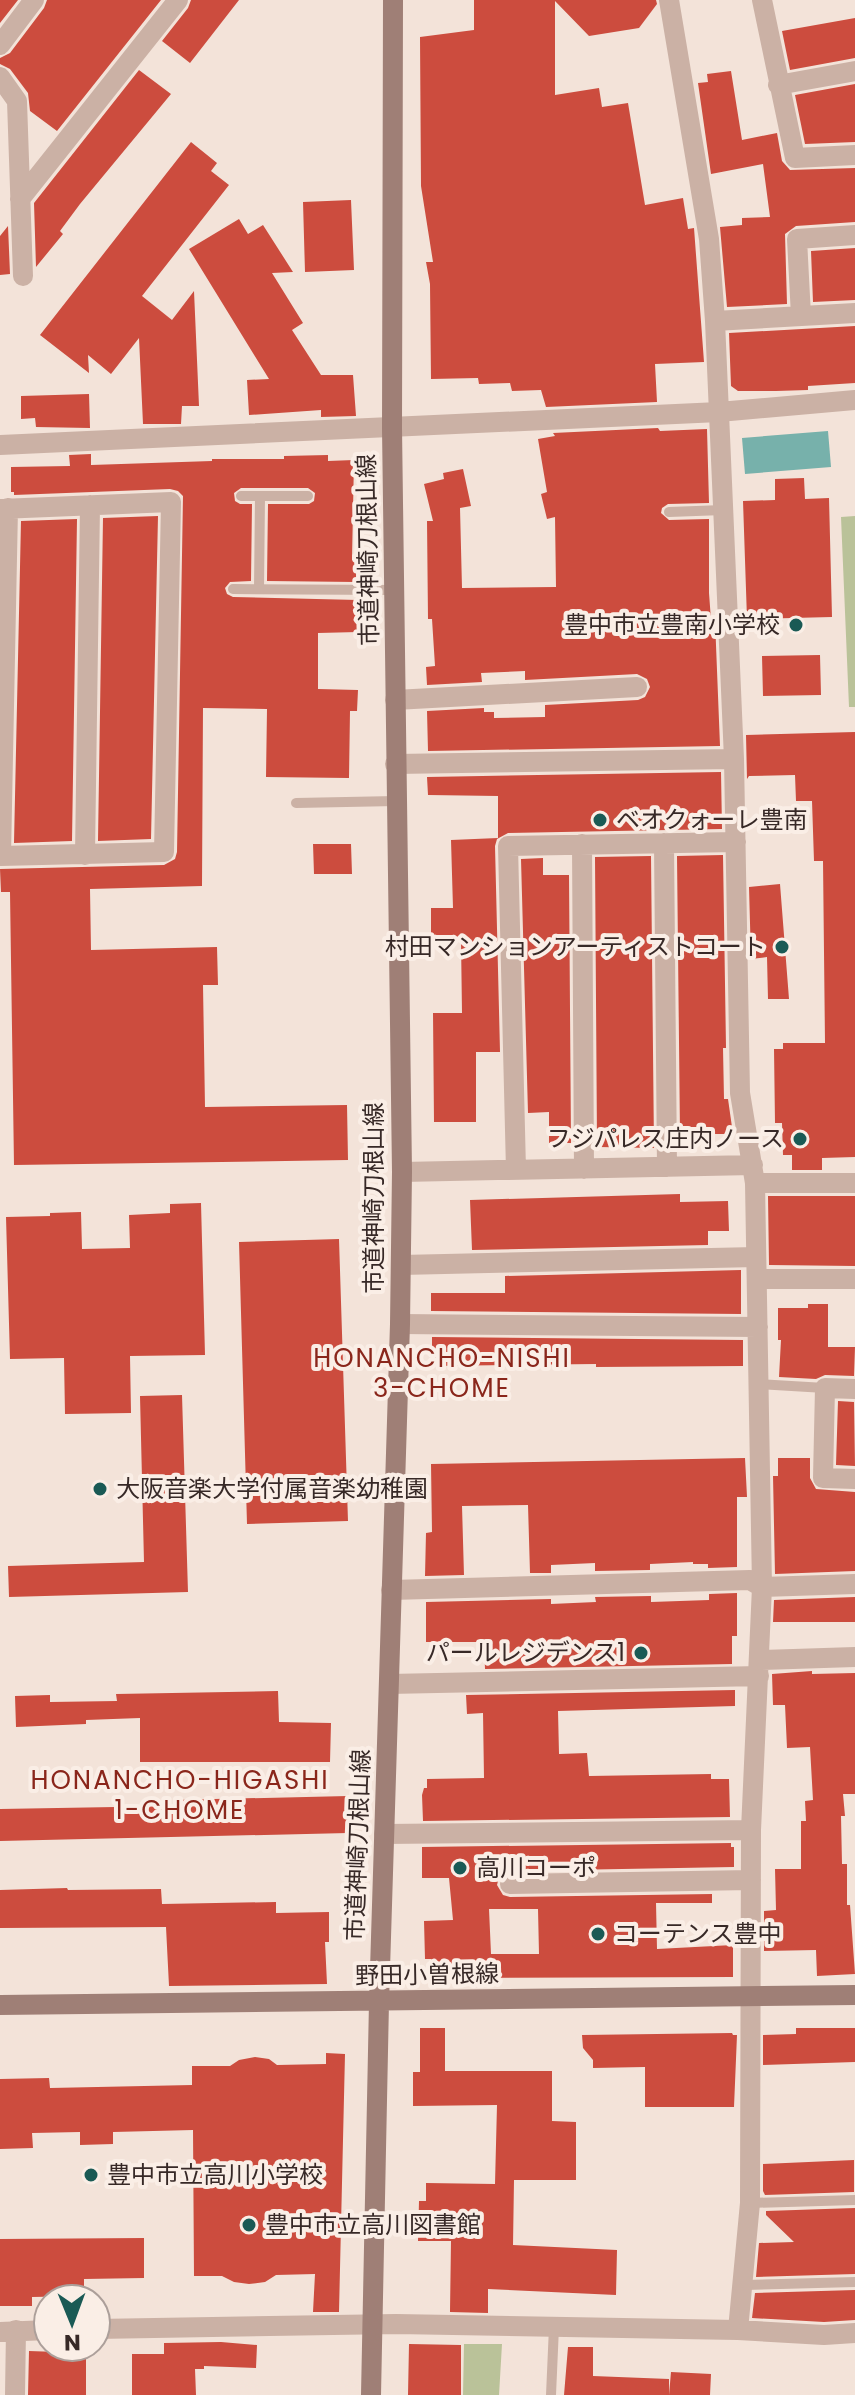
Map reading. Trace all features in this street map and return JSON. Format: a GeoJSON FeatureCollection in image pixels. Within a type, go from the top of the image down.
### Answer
{"type":"FeatureCollection","features":[{"type":"Feature","properties":{"kind":"street"},"geometry":{"type":"LineString","coordinates":[[0,45],[34,0]]}},
{"type":"Feature","properties":{"kind":"street"},"geometry":{"type":"LineString","coordinates":[[20,199],[178,0]]}},
{"type":"Feature","properties":{"kind":"street","name":"市道神崎刀根山線"},"geometry":{"type":"LineString","coordinates":[[371,2395],[402,1172],[392,428],[393,0]]}},
{"type":"Feature","properties":{"kind":"street"},"geometry":{"type":"LineString","coordinates":[[669,0],[709,239],[715,321],[734,759],[740,1093],[754,1174],[758,1279],[762,1587],[751,1830],[750,2203],[738,2330]]}},
{"type":"Feature","properties":{"kind":"street"},"geometry":{"type":"LineString","coordinates":[[762,0],[795,158],[855,155]]}},
{"type":"Feature","properties":{"kind":"street"},"geometry":{"type":"LineString","coordinates":[[778,85],[855,71]]}},
{"type":"Feature","properties":{"kind":"street"},"geometry":{"type":"LineString","coordinates":[[0,77],[17,101],[23,276]]}},
{"type":"Feature","properties":{"kind":"street"},"geometry":{"type":"LineString","coordinates":[[801,316],[797,239],[855,235]]}},
{"type":"Feature","properties":{"kind":"street"},"geometry":{"type":"LineString","coordinates":[[715,321],[855,313]]}},
{"type":"Feature","properties":{"kind":"street"},"geometry":{"type":"LineString","coordinates":[[0,445],[719,412],[855,400]]}},
{"type":"Feature","properties":{"kind":"street"},"geometry":{"type":"LineString","coordinates":[[171,502],[164,852],[1,856],[4,508],[90,505],[171,502]]}},
{"type":"Feature","properties":{"kind":"street"},"geometry":{"type":"LineString","coordinates":[[85,855],[90,505]]}},
{"type":"Feature","properties":{"kind":"street"},"geometry":{"type":"LineString","coordinates":[[395,700],[637,687]]}},
{"type":"Feature","properties":{"kind":"street"},"geometry":{"type":"LineString","coordinates":[[395,764],[734,759]]}},
{"type":"Feature","properties":{"kind":"street"},"geometry":{"type":"LineString","coordinates":[[516,1170],[508,846],[736,842]]}},
{"type":"Feature","properties":{"kind":"street"},"geometry":{"type":"LineString","coordinates":[[664,843],[667,1167]]}},
{"type":"Feature","properties":{"kind":"street"},"geometry":{"type":"LineString","coordinates":[[582,844],[584,1169]]}},
{"type":"Feature","properties":{"kind":"street"},"geometry":{"type":"LineString","coordinates":[[402,1172],[667,1167],[855,1183]]}},
{"type":"Feature","properties":{"kind":"street"},"geometry":{"type":"LineString","coordinates":[[401,1265],[756,1257]]}},
{"type":"Feature","properties":{"kind":"street"},"geometry":{"type":"LineString","coordinates":[[758,1279],[855,1279]]}},
{"type":"Feature","properties":{"kind":"street"},"geometry":{"type":"LineString","coordinates":[[400,1324],[758,1327]]}},
{"type":"Feature","properties":{"kind":"street"},"geometry":{"type":"LineString","coordinates":[[855,1389],[825,1388],[823,1478],[855,1479]]}},
{"type":"Feature","properties":{"kind":"street"},"geometry":{"type":"LineString","coordinates":[[391,1590],[750,1580],[762,1587],[855,1584]]}},
{"type":"Feature","properties":{"kind":"street"},"geometry":{"type":"LineString","coordinates":[[389,1684],[760,1668],[855,1657]]}},
{"type":"Feature","properties":{"kind":"street"},"geometry":{"type":"LineString","coordinates":[[384,1834],[751,1830]]}},
{"type":"Feature","properties":{"kind":"street"},"geometry":{"type":"LineString","coordinates":[[510,1884],[751,1880]]}},
{"type":"Feature","properties":{"kind":"street","name":"野田小曽根線"},"geometry":{"type":"LineString","coordinates":[[0,2005],[855,1995]]}},
{"type":"Feature","properties":{"kind":"street"},"geometry":{"type":"LineString","coordinates":[[112,2329],[373,2324],[738,2330],[824,2335],[855,2333]]}},
{"type":"Feature","properties":{"kind":"street"},"geometry":{"type":"LineString","coordinates":[[15,2395],[8,2331],[32,2330]]}},
{"type":"Feature","properties":{"kind":"lane"},"geometry":{"type":"LineString","coordinates":[[241,496],[308,496]]}},
{"type":"Feature","properties":{"kind":"lane"},"geometry":{"type":"LineString","coordinates":[[259,589],[260,496]]}},
{"type":"Feature","properties":{"kind":"lane"},"geometry":{"type":"LineString","coordinates":[[669,512],[723,510]]}},
{"type":"Feature","properties":{"kind":"lane"},"geometry":{"type":"LineString","coordinates":[[233,589],[395,590]]}},
{"type":"Feature","properties":{"kind":"lane"},"geometry":{"type":"LineString","coordinates":[[296,803],[396,801]]}},
{"type":"Feature","properties":{"kind":"lane"},"geometry":{"type":"LineString","coordinates":[[758,1384],[825,1388]]}},
{"type":"Feature","properties":{"kind":"lane"},"geometry":{"type":"LineString","coordinates":[[750,2203],[855,2200]]}},
{"type":"Feature","properties":{"kind":"lane"},"geometry":{"type":"LineString","coordinates":[[744,2285],[855,2282]]}},
{"type":"Feature","properties":{"kind":"lane"},"geometry":{"type":"LineString","coordinates":[[551,2395],[554,2327]]}},
{"type":"Feature","properties":{"kind":"green space"},"geometry":{"type":"Polygon","coordinates":[[[855,516],[855,707],[849,707],[841,517],[855,516]]]}},
{"type":"Feature","properties":{"kind":"green space"},"geometry":{"type":"Polygon","coordinates":[[[464,2344],[502,2344],[499,2395],[463,2395],[464,2344]]]}},
{"type":"Feature","properties":{"kind":"water"},"geometry":{"type":"Polygon","coordinates":[[[828,431],[831,467],[745,474],[742,438],[828,431]]]}},
{"type":"Feature","properties":{"kind":"building"},"geometry":{"type":"Polygon","coordinates":[[[0,0],[18,0],[0,23],[0,0]]]}},
{"type":"Feature","properties":{"kind":"building"},"geometry":{"type":"Polygon","coordinates":[[[47,0],[161,0],[57,131],[30,111],[28,93],[10,69],[0,64],[0,58],[10,53],[47,0]]]}},
{"type":"Feature","properties":{"kind":"building"},"geometry":{"type":"Polygon","coordinates":[[[191,0],[239,0],[190,63],[162,41],[191,0]]]}},
{"type":"Feature","properties":{"kind":"building"},"geometry":{"type":"Polygon","coordinates":[[[474,0],[656,0],[657,4],[639,28],[589,36],[555,1],[555,95],[599,88],[602,107],[628,103],[645,205],[683,198],[688,229],[694,228],[704,362],[655,364],[657,402],[546,407],[541,390],[512,391],[510,383],[479,384],[478,378],[431,379],[430,284],[426,262],[433,262],[421,186],[420,37],[474,30],[474,0]]]}},
{"type":"Feature","properties":{"kind":"building"},"geometry":{"type":"Polygon","coordinates":[[[855,18],[855,58],[790,70],[782,31],[855,18]]]}},
{"type":"Feature","properties":{"kind":"building"},"geometry":{"type":"Polygon","coordinates":[[[139,70],[171,94],[80,204],[60,231],[63,234],[36,267],[34,203],[139,70]]]}},
{"type":"Feature","properties":{"kind":"building"},"geometry":{"type":"Polygon","coordinates":[[[731,71],[742,140],[777,133],[782,161],[790,170],[855,168],[855,222],[796,226],[785,234],[787,304],[727,307],[720,227],[742,225],[742,218],[770,217],[763,164],[711,174],[698,83],[708,82],[707,74],[731,71]]]}},
{"type":"Feature","properties":{"kind":"building"},"geometry":{"type":"Polygon","coordinates":[[[855,84],[855,142],[805,144],[795,95],[855,84]]]}},
{"type":"Feature","properties":{"kind":"building"},"geometry":{"type":"Polygon","coordinates":[[[191,142],[217,163],[211,171],[229,185],[142,296],[172,320],[194,291],[199,406],[182,406],[181,424],[143,424],[139,338],[111,374],[88,355],[89,373],[40,335],[191,142]]]}},
{"type":"Feature","properties":{"kind":"building"},"geometry":{"type":"Polygon","coordinates":[[[351,200],[354,270],[305,272],[303,202],[351,200]]]}},
{"type":"Feature","properties":{"kind":"building"},"geometry":{"type":"Polygon","coordinates":[[[239,219],[248,234],[263,225],[293,272],[272,273],[303,323],[292,330],[321,375],[353,375],[356,416],[321,417],[321,410],[249,415],[247,380],[269,379],[189,249],[239,219]]]}},
{"type":"Feature","properties":{"kind":"building"},"geometry":{"type":"Polygon","coordinates":[[[8,226],[10,274],[0,275],[0,236],[8,226]]]}},
{"type":"Feature","properties":{"kind":"building"},"geometry":{"type":"Polygon","coordinates":[[[855,248],[855,300],[813,302],[811,251],[855,248]]]}},
{"type":"Feature","properties":{"kind":"building"},"geometry":{"type":"Polygon","coordinates":[[[855,326],[855,383],[776,391],[738,391],[731,386],[729,333],[855,326]]]}},
{"type":"Feature","properties":{"kind":"building"},"geometry":{"type":"Polygon","coordinates":[[[89,394],[90,428],[36,427],[35,418],[21,419],[21,396],[89,394]]]}},
{"type":"Feature","properties":{"kind":"building"},"geometry":{"type":"Polygon","coordinates":[[[658,428],[660,431],[707,429],[709,503],[668,504],[661,513],[669,520],[709,519],[709,593],[711,620],[715,620],[720,746],[428,751],[427,711],[484,708],[484,712],[494,712],[494,718],[545,717],[545,705],[638,700],[645,697],[650,687],[647,679],[637,674],[525,680],[525,671],[481,673],[482,682],[427,685],[426,667],[435,666],[432,619],[428,619],[427,521],[433,521],[424,484],[444,479],[443,473],[463,469],[471,506],[460,508],[462,588],[556,587],[555,517],[547,519],[541,494],[547,492],[538,439],[555,436],[553,433],[658,428]]]}},
{"type":"Feature","properties":{"kind":"building"},"geometry":{"type":"Polygon","coordinates":[[[91,454],[91,465],[328,455],[328,461],[354,460],[352,560],[356,560],[356,582],[267,581],[268,504],[309,504],[314,501],[315,493],[308,488],[241,488],[234,493],[235,501],[252,504],[251,581],[230,582],[225,588],[227,594],[233,597],[358,600],[358,632],[318,633],[318,689],[358,690],[357,711],[350,711],[349,778],[266,777],[267,709],[203,708],[202,886],[90,889],[91,950],[217,947],[218,985],[203,985],[205,1107],[347,1105],[348,1160],[14,1165],[10,892],[1,892],[0,869],[164,865],[175,859],[177,852],[183,496],[170,489],[14,495],[11,492],[11,467],[70,466],[69,455],[91,454]]]}},
{"type":"Feature","properties":{"kind":"building"},"geometry":{"type":"Polygon","coordinates":[[[804,478],[805,499],[829,498],[832,617],[747,619],[743,501],[775,500],[775,479],[804,478]]]}},
{"type":"Feature","properties":{"kind":"building"},"geometry":{"type":"Polygon","coordinates":[[[158,516],[151,839],[98,841],[103,518],[158,516]]]}},
{"type":"Feature","properties":{"kind":"building"},"geometry":{"type":"Polygon","coordinates":[[[77,519],[72,841],[14,843],[21,521],[77,519]]]}},
{"type":"Feature","properties":{"kind":"building"},"geometry":{"type":"Polygon","coordinates":[[[820,655],[821,695],[763,696],[762,656],[820,655]]]}},
{"type":"Feature","properties":{"kind":"building"},"geometry":{"type":"Polygon","coordinates":[[[855,732],[855,1157],[822,1158],[822,1170],[792,1170],[792,1155],[783,1155],[782,1123],[775,1123],[774,1049],[783,1049],[783,1043],[825,1043],[823,861],[814,861],[812,801],[796,801],[795,775],[749,776],[747,779],[746,735],[855,732]]]}},
{"type":"Feature","properties":{"kind":"building"},"geometry":{"type":"Polygon","coordinates":[[[721,772],[722,829],[508,833],[497,839],[500,1052],[476,1052],[476,1122],[434,1122],[433,1013],[462,1013],[461,941],[431,942],[431,908],[453,908],[451,840],[498,838],[498,796],[428,795],[427,777],[721,772]]]}},
{"type":"Feature","properties":{"kind":"building"},"geometry":{"type":"Polygon","coordinates":[[[313,844],[351,844],[352,874],[314,874],[313,844]]]}},
{"type":"Feature","properties":{"kind":"building"},"geometry":{"type":"Polygon","coordinates":[[[723,855],[724,1099],[728,1099],[733,1134],[680,1134],[677,856],[723,855]]]}},
{"type":"Feature","properties":{"kind":"building"},"geometry":{"type":"Polygon","coordinates":[[[651,856],[654,1148],[599,1147],[595,857],[651,856]]]}},
{"type":"Feature","properties":{"kind":"building"},"geometry":{"type":"Polygon","coordinates":[[[543,858],[543,875],[569,875],[571,1143],[549,1143],[549,1112],[528,1113],[521,859],[543,858]]]}},
{"type":"Feature","properties":{"kind":"building"},"geometry":{"type":"Polygon","coordinates":[[[780,884],[789,999],[768,999],[767,957],[751,959],[749,887],[780,884]]]}},
{"type":"Feature","properties":{"kind":"building"},"geometry":{"type":"Polygon","coordinates":[[[680,1194],[680,1202],[728,1201],[729,1231],[708,1231],[708,1245],[472,1250],[470,1200],[680,1194]]]}},
{"type":"Feature","properties":{"kind":"building"},"geometry":{"type":"Polygon","coordinates":[[[768,1196],[855,1196],[855,1266],[769,1265],[768,1196]]]}},
{"type":"Feature","properties":{"kind":"building"},"geometry":{"type":"Polygon","coordinates":[[[201,1203],[205,1355],[130,1356],[131,1413],[65,1414],[64,1358],[10,1359],[6,1217],[81,1212],[82,1249],[130,1248],[129,1215],[170,1213],[170,1204],[201,1203]]]}},
{"type":"Feature","properties":{"kind":"building"},"geometry":{"type":"Polygon","coordinates":[[[339,1239],[348,1521],[247,1524],[239,1242],[339,1239]]]}},
{"type":"Feature","properties":{"kind":"building"},"geometry":{"type":"Polygon","coordinates":[[[741,1270],[741,1314],[431,1311],[431,1293],[505,1293],[505,1276],[741,1270]]]}},
{"type":"Feature","properties":{"kind":"building"},"geometry":{"type":"Polygon","coordinates":[[[808,1304],[828,1304],[828,1347],[855,1347],[854,1376],[825,1375],[816,1379],[779,1377],[781,1340],[778,1340],[778,1308],[808,1308],[808,1304]]]}},
{"type":"Feature","properties":{"kind":"building"},"geometry":{"type":"Polygon","coordinates":[[[432,1337],[743,1340],[743,1366],[432,1366],[432,1337]]]}},
{"type":"Feature","properties":{"kind":"building"},"geometry":{"type":"Polygon","coordinates":[[[182,1395],[188,1592],[9,1597],[8,1566],[144,1562],[140,1396],[182,1395]]]}},
{"type":"Feature","properties":{"kind":"building"},"geometry":{"type":"Polygon","coordinates":[[[838,1401],[854,1402],[855,1466],[836,1465],[838,1401]]]}},
{"type":"Feature","properties":{"kind":"building"},"geometry":{"type":"Polygon","coordinates":[[[745,1458],[747,1497],[737,1497],[737,1567],[708,1568],[708,1564],[693,1562],[650,1564],[650,1570],[595,1571],[595,1563],[551,1565],[551,1573],[530,1573],[528,1505],[462,1506],[464,1575],[425,1576],[426,1533],[432,1532],[431,1464],[745,1458]]]}},
{"type":"Feature","properties":{"kind":"building"},"geometry":{"type":"Polygon","coordinates":[[[778,1458],[810,1458],[810,1478],[816,1489],[855,1492],[855,1571],[775,1574],[773,1476],[778,1476],[778,1458]]]}},
{"type":"Feature","properties":{"kind":"building"},"geometry":{"type":"Polygon","coordinates":[[[737,1593],[737,1636],[732,1636],[732,1664],[485,1669],[484,1642],[426,1642],[426,1602],[551,1599],[551,1604],[596,1602],[595,1597],[651,1596],[651,1602],[709,1600],[709,1594],[737,1593]]]}},
{"type":"Feature","properties":{"kind":"building"},"geometry":{"type":"Polygon","coordinates":[[[855,1597],[855,1622],[773,1622],[774,1600],[855,1597]]]}},
{"type":"Feature","properties":{"kind":"building"},"geometry":{"type":"Polygon","coordinates":[[[812,1671],[812,1674],[855,1673],[855,1794],[843,1794],[845,1816],[841,1816],[842,1864],[847,1864],[847,1905],[850,1905],[855,1974],[817,1976],[816,1950],[764,1951],[764,1911],[776,1910],[775,1869],[801,1869],[801,1821],[806,1821],[805,1801],[813,1800],[810,1747],[787,1748],[785,1705],[773,1705],[772,1674],[812,1671]]]}},
{"type":"Feature","properties":{"kind":"building"},"geometry":{"type":"Polygon","coordinates":[[[735,1690],[735,1706],[558,1711],[559,1754],[587,1753],[589,1776],[711,1774],[711,1779],[729,1779],[730,1817],[423,1821],[422,1795],[424,1788],[427,1788],[427,1779],[484,1778],[483,1713],[467,1714],[466,1695],[735,1690]]]}},
{"type":"Feature","properties":{"kind":"building"},"geometry":{"type":"Polygon","coordinates":[[[278,1691],[279,1722],[331,1723],[330,1762],[140,1762],[140,1718],[16,1727],[15,1696],[50,1695],[50,1702],[117,1701],[116,1694],[278,1691]]]}},
{"type":"Feature","properties":{"kind":"building"},"geometry":{"type":"Polygon","coordinates":[[[348,1796],[348,1833],[0,1841],[0,1809],[173,1806],[173,1800],[348,1796]]]}},
{"type":"Feature","properties":{"kind":"building"},"geometry":{"type":"Polygon","coordinates":[[[731,1843],[734,1847],[734,1867],[510,1871],[499,1877],[497,1885],[503,1895],[510,1897],[712,1894],[712,1903],[656,1903],[657,1949],[733,1945],[733,1977],[431,1978],[431,1959],[425,1959],[424,1921],[453,1920],[449,1878],[422,1878],[422,1847],[731,1843]],[[489,1909],[491,1954],[539,1954],[538,1909],[489,1909]]]}},
{"type":"Feature","properties":{"kind":"building"},"geometry":{"type":"Polygon","coordinates":[[[161,1889],[162,1904],[276,1902],[276,1913],[329,1912],[329,1942],[325,1942],[327,1984],[169,1986],[166,1927],[0,1928],[0,1890],[161,1889]]]}},
{"type":"Feature","properties":{"kind":"building"},"geometry":{"type":"Polygon","coordinates":[[[420,2028],[445,2028],[445,2071],[552,2071],[552,2121],[576,2122],[576,2180],[514,2180],[513,2245],[617,2250],[616,2295],[488,2289],[488,2313],[450,2312],[451,2241],[418,2241],[419,2201],[426,2201],[426,2183],[495,2184],[497,2105],[413,2106],[413,2072],[420,2072],[420,2028]]]}},
{"type":"Feature","properties":{"kind":"building"},"geometry":{"type":"Polygon","coordinates":[[[796,2028],[855,2028],[855,2062],[763,2065],[763,2035],[796,2034],[796,2028]]]}},
{"type":"Feature","properties":{"kind":"building"},"geometry":{"type":"Polygon","coordinates":[[[582,2035],[737,2035],[734,2107],[645,2107],[645,2067],[593,2068],[593,2060],[583,2048],[582,2035]]]}},
{"type":"Feature","properties":{"kind":"building"},"geometry":{"type":"Polygon","coordinates":[[[326,2053],[345,2054],[339,2312],[313,2312],[315,2274],[276,2275],[265,2282],[249,2284],[222,2276],[194,2276],[193,2130],[113,2132],[113,2144],[80,2145],[80,2132],[32,2133],[33,2148],[0,2149],[0,2079],[49,2078],[50,2088],[192,2085],[192,2066],[230,2066],[239,2060],[255,2057],[269,2059],[277,2065],[326,2064],[326,2053]]]}},
{"type":"Feature","properties":{"kind":"building"},"geometry":{"type":"Polygon","coordinates":[[[854,2160],[854,2192],[765,2195],[763,2191],[763,2164],[854,2160]]]}},
{"type":"Feature","properties":{"kind":"building"},"geometry":{"type":"Polygon","coordinates":[[[855,2208],[855,2274],[756,2277],[759,2243],[794,2242],[766,2215],[766,2211],[855,2208]]]}},
{"type":"Feature","properties":{"kind":"building"},"geometry":{"type":"Polygon","coordinates":[[[144,2238],[144,2278],[32,2283],[32,2306],[0,2306],[0,2239],[144,2238]]]}},
{"type":"Feature","properties":{"kind":"building"},"geometry":{"type":"Polygon","coordinates":[[[855,2290],[855,2320],[824,2322],[752,2318],[755,2293],[855,2290]]]}},
{"type":"Feature","properties":{"kind":"building"},"geometry":{"type":"Polygon","coordinates":[[[164,2343],[257,2345],[256,2368],[204,2366],[204,2369],[195,2369],[196,2395],[132,2395],[132,2354],[164,2354],[164,2343]]]}},
{"type":"Feature","properties":{"kind":"building"},"geometry":{"type":"Polygon","coordinates":[[[409,2344],[461,2345],[461,2395],[408,2395],[409,2344]]]}},
{"type":"Feature","properties":{"kind":"building"},"geometry":{"type":"Polygon","coordinates":[[[568,2347],[593,2347],[593,2376],[669,2379],[669,2395],[564,2395],[568,2347]]]}},
{"type":"Feature","properties":{"kind":"building"},"geometry":{"type":"Polygon","coordinates":[[[29,2351],[32,2351],[32,2363],[86,2363],[86,2395],[28,2395],[29,2351]]]}},
{"type":"Feature","properties":{"kind":"building"},"geometry":{"type":"Polygon","coordinates":[[[671,2372],[711,2374],[710,2395],[669,2395],[671,2372]]]}},
{"type":"Feature","properties":{"kind":"place","name":"豊中市立豊南小学校"},"geometry":{"type":"Point","coordinates":[796,625]}},
{"type":"Feature","properties":{"kind":"place","name":"ベオクォーレ豊南"},"geometry":{"type":"Point","coordinates":[600,820]}},
{"type":"Feature","properties":{"kind":"place","name":"村田マンションアーティストコート"},"geometry":{"type":"Point","coordinates":[782,947]}},
{"type":"Feature","properties":{"kind":"place","name":"フジパレス庄内ノース"},"geometry":{"type":"Point","coordinates":[800,1139]}},
{"type":"Feature","properties":{"kind":"place","name":"大阪音楽大学付属音楽幼稚園"},"geometry":{"type":"Point","coordinates":[100,1489]}},
{"type":"Feature","properties":{"kind":"place","name":"パールレジデンス1"},"geometry":{"type":"Point","coordinates":[641,1653]}},
{"type":"Feature","properties":{"kind":"place","name":"高川コーポ"},"geometry":{"type":"Point","coordinates":[460,1868]}},
{"type":"Feature","properties":{"kind":"place","name":"コーテンス豊中"},"geometry":{"type":"Point","coordinates":[598,1934]}},
{"type":"Feature","properties":{"kind":"place","name":"豊中市立高川小学校"},"geometry":{"type":"Point","coordinates":[91,2175]}},
{"type":"Feature","properties":{"kind":"place","name":"豊中市立高川図書館"},"geometry":{"type":"Point","coordinates":[249,2225]}},
{"type":"Feature","properties":{"kind":"district","name":"HONANCHO-NISHI 3-CHOME"},"geometry":{"type":"Point","coordinates":[442,1373]}},
{"type":"Feature","properties":{"kind":"district","name":"HONANCHO-HIGASHI 1-CHOME"},"geometry":{"type":"Point","coordinates":[180,1795]}}]}
